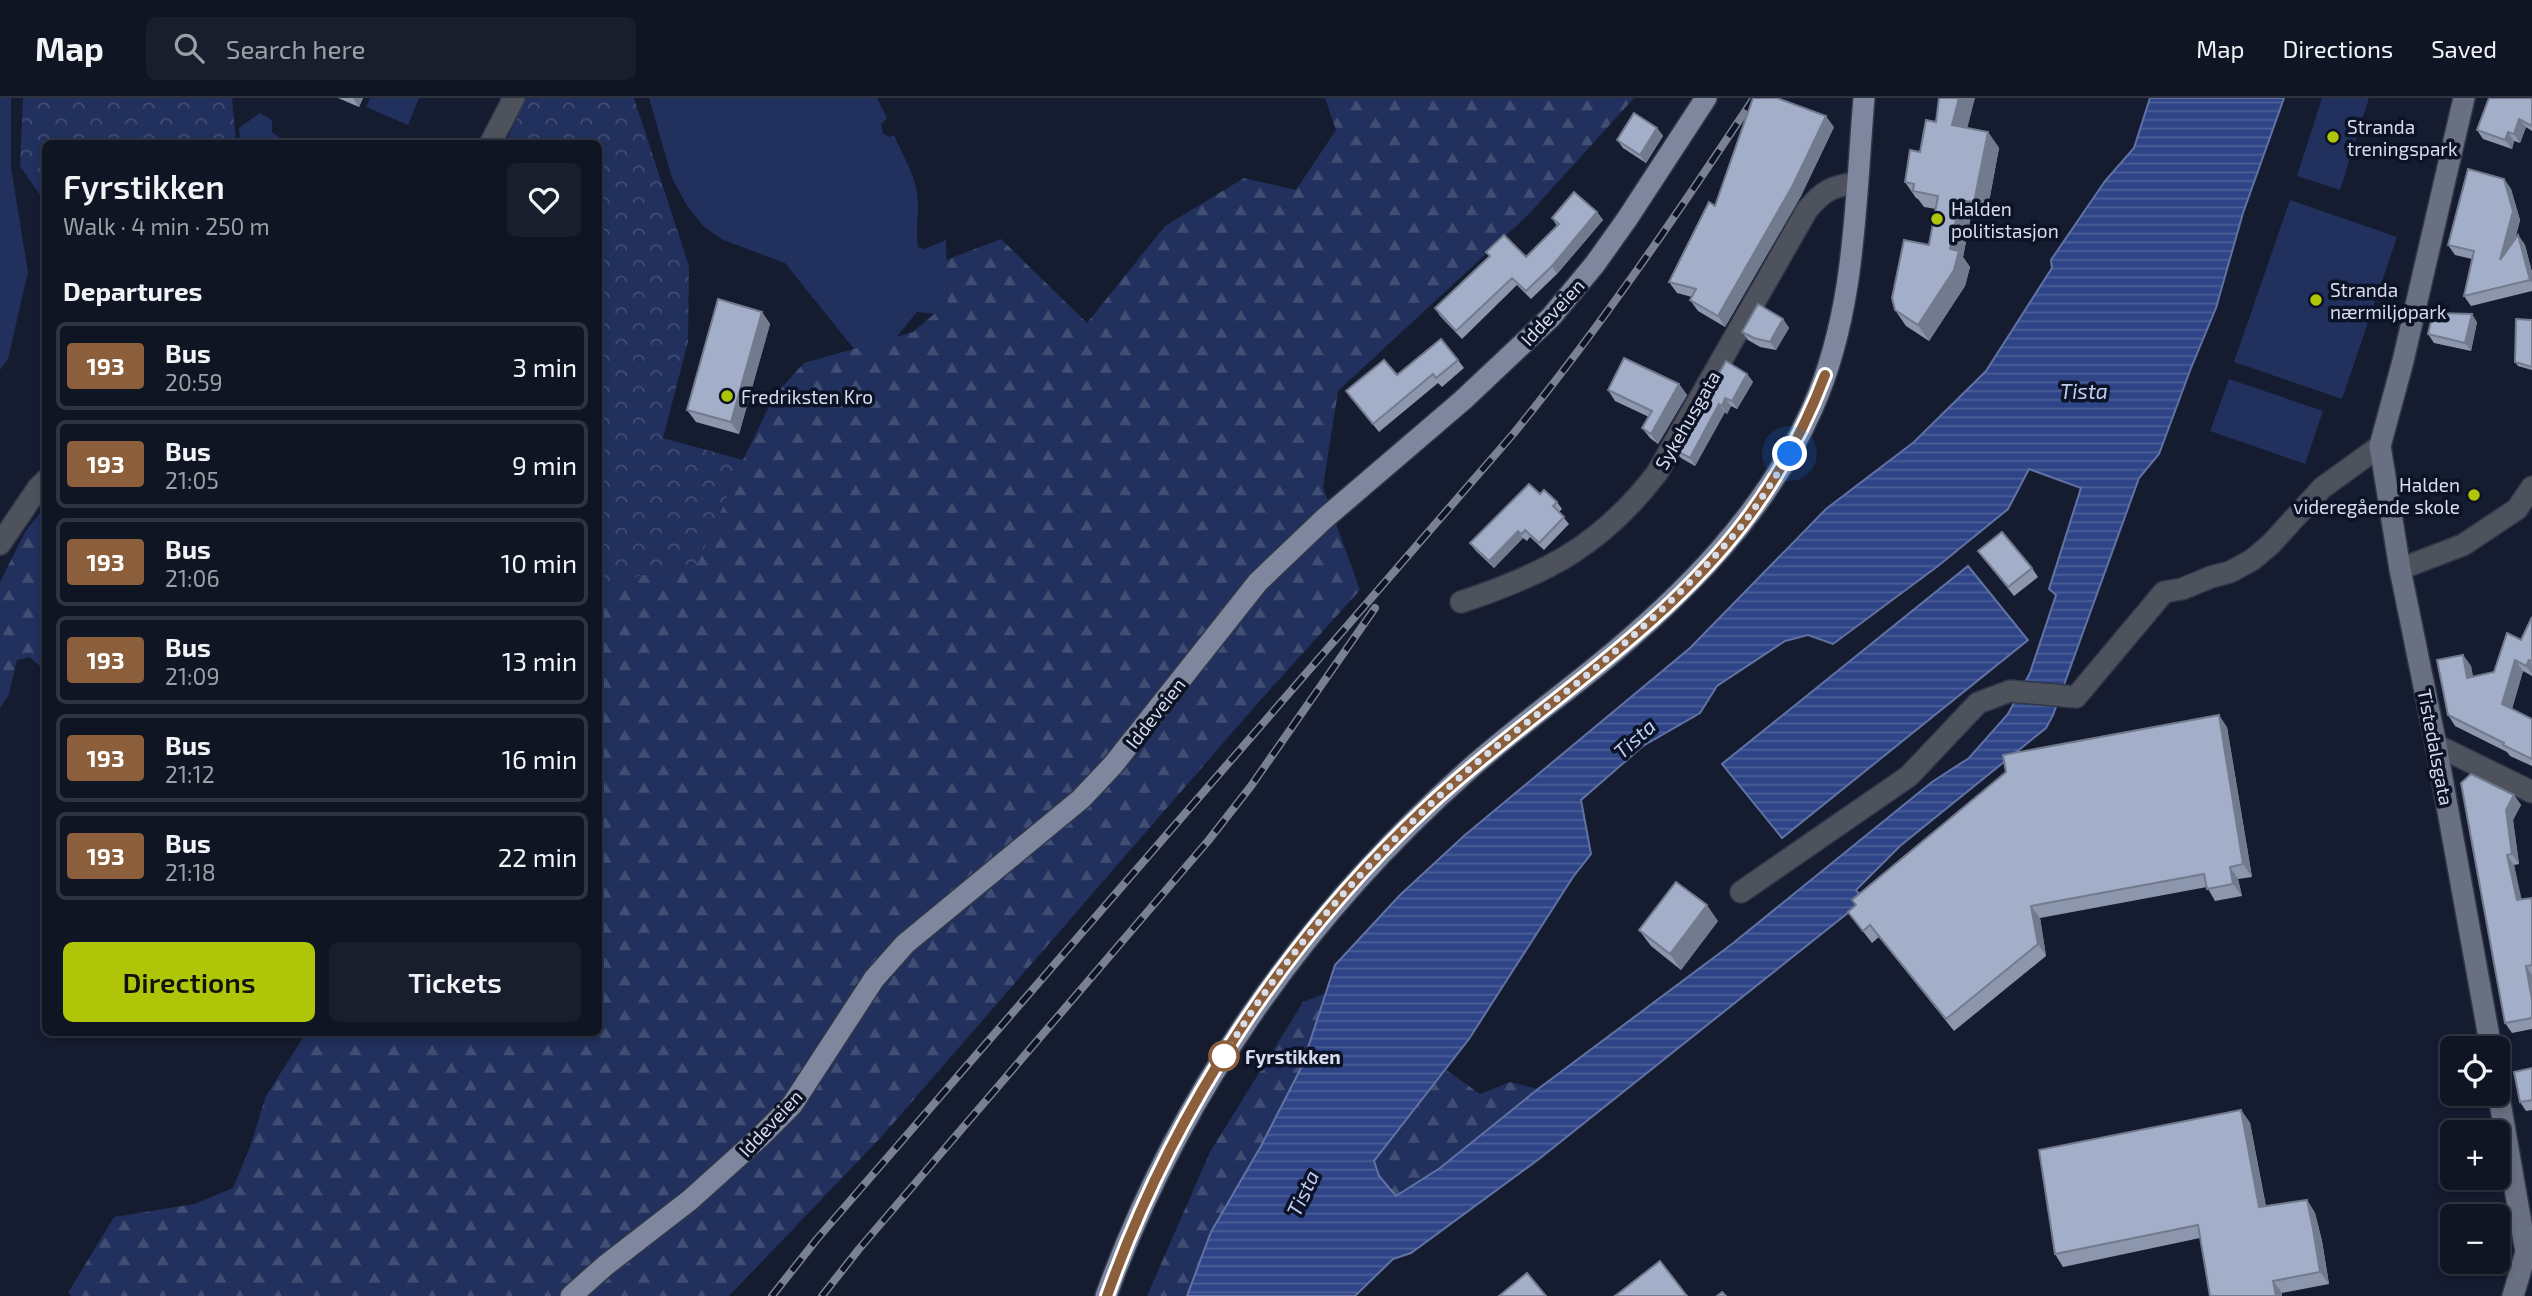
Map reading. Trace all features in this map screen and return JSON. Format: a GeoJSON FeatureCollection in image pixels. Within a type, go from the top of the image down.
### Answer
{"type":"FeatureCollection","features":[{"type":"Feature","properties":{"kind":"main road","name":"Iddeveien"},"geometry":{"type":"LineString","coordinates":[[572,1296],[606,1265],[690,1200],[792,1105],[874,979],[905,944],[1081,799],[1113,765],[1258,582],[1324,519],[1463,400],[1551,317],[1595,264],[1627,219],[1706,98]]}},
{"type":"Feature","properties":{"kind":"main road"},"geometry":{"type":"LineString","coordinates":[[1107,1296],[1147,1196],[1206,1083],[1276,979],[1342,896],[1425,809],[1479,761],[1639,630],[1712,559],[1744,523],[1790,454],[1813,408],[1825,375],[1844,304],[1851,259],[1864,98]]}},
{"type":"Feature","properties":{"kind":"street"},"geometry":{"type":"LineString","coordinates":[[492,140],[514,98]]}},
{"type":"Feature","properties":{"kind":"street"},"geometry":{"type":"LineString","coordinates":[[1741,892],[1909,776],[1978,703],[2010,691],[2076,697],[2164,592],[2182,589],[2230,572],[2252,560],[2271,544],[2322,488],[2380,446],[2464,98]]}},
{"type":"Feature","properties":{"kind":"street","name":"Sykehusgata"},"geometry":{"type":"LineString","coordinates":[[1461,602],[1512,585],[1572,555],[1613,523],[1657,473],[1807,210],[1821,193],[1857,183]]}},
{"type":"Feature","properties":{"kind":"street","name":"Tistedalsgata"},"geometry":{"type":"LineString","coordinates":[[2380,446],[2400,569],[2436,745],[2489,1036]]}},
{"type":"Feature","properties":{"kind":"street"},"geometry":{"type":"LineString","coordinates":[[0,544],[42,484]]}},
{"type":"Feature","properties":{"kind":"street"},"geometry":{"type":"LineString","coordinates":[[2400,569],[2463,545],[2517,509],[2532,487]]}},
{"type":"Feature","properties":{"kind":"street"},"geometry":{"type":"LineString","coordinates":[[2436,745],[2532,792]]}},
{"type":"Feature","properties":{"kind":"street"},"geometry":{"type":"LineString","coordinates":[[2501,1106],[2526,1252],[2513,1296]]}},
{"type":"Feature","properties":{"kind":"green space"},"geometry":{"type":"Polygon","coordinates":[[[0,98],[11,98],[11,167],[28,272],[8,359],[0,370],[0,98]]]}},
{"type":"Feature","properties":{"kind":"green space"},"geometry":{"type":"Polygon","coordinates":[[[23,98],[232,98],[236,140],[42,140],[42,198],[20,166],[23,98]]]}},
{"type":"Feature","properties":{"kind":"green space"},"geometry":{"type":"Polygon","coordinates":[[[370,98],[419,98],[408,125],[366,107],[370,98]]]}},
{"type":"Feature","properties":{"kind":"green space"},"geometry":{"type":"Polygon","coordinates":[[[526,98],[634,98],[689,266],[688,342],[663,438],[743,460],[698,563],[602,584],[602,140],[507,140],[526,98]]]}},
{"type":"Feature","properties":{"kind":"green space"},"geometry":{"type":"Polygon","coordinates":[[[649,98],[877,98],[887,118],[881,124],[883,133],[889,137],[894,135],[915,185],[918,199],[918,247],[924,249],[946,240],[948,302],[935,314],[917,312],[870,369],[785,263],[723,240],[703,226],[686,204],[672,178],[649,98]]]}},
{"type":"Feature","properties":{"kind":"green space"},"geometry":{"type":"Polygon","coordinates":[[[1325,98],[1634,98],[1528,215],[1338,391],[1323,487],[1360,590],[1257,704],[883,1135],[729,1296],[72,1296],[68,1293],[114,1217],[194,1204],[233,1188],[250,1147],[266,1096],[304,1036],[602,1036],[602,584],[698,563],[774,396],[804,363],[913,332],[948,302],[946,260],[1001,239],[1087,323],[1165,226],[1244,178],[1296,190],[1336,130],[1325,98]]]}},
{"type":"Feature","properties":{"kind":"green space","name":"Stranda treningspark"},"geometry":{"type":"Polygon","coordinates":[[[2322,98],[2369,98],[2340,190],[2297,176],[2322,98]]]}},
{"type":"Feature","properties":{"kind":"green space"},"geometry":{"type":"Polygon","coordinates":[[[260,113],[272,120],[272,132],[283,140],[240,140],[239,128],[260,113]]]}},
{"type":"Feature","properties":{"kind":"green space","name":"Stranda nærmiljøpark"},"geometry":{"type":"Polygon","coordinates":[[[2290,200],[2397,237],[2342,399],[2234,362],[2290,200]]]}},
{"type":"Feature","properties":{"kind":"green space"},"geometry":{"type":"Polygon","coordinates":[[[2229,379],[2323,411],[2305,464],[2210,431],[2229,379]]]}},
{"type":"Feature","properties":{"kind":"green space"},"geometry":{"type":"Polygon","coordinates":[[[42,511],[42,668],[29,657],[17,660],[9,694],[0,708],[0,582],[25,532],[42,511]]]}},
{"type":"Feature","properties":{"kind":"green space"},"geometry":{"type":"Polygon","coordinates":[[[1326,993],[1302,1066],[1261,1146],[1211,1232],[1187,1296],[1147,1296],[1210,1152],[1303,1002],[1326,993]]]}},
{"type":"Feature","properties":{"kind":"green space"},"geometry":{"type":"Polygon","coordinates":[[[1445,1069],[1480,1094],[1510,1082],[1538,1089],[1440,1168],[1396,1196],[1379,1176],[1374,1161],[1445,1069]]]}},
{"type":"Feature","properties":{"kind":"water","name":"Tista"},"geometry":{"type":"Polygon","coordinates":[[[2150,98],[2284,98],[2243,213],[2216,308],[2159,454],[2139,478],[2046,728],[1900,846],[1856,890],[1864,900],[1539,1159],[1411,1253],[1393,1259],[1355,1296],[1187,1296],[1211,1232],[1261,1146],[1302,1066],[1335,965],[1400,895],[1465,835],[1690,648],[1826,509],[1914,442],[1986,371],[2052,268],[2051,260],[2105,181],[2134,148],[2150,98]],[[2029,469],[2008,509],[1938,566],[1833,644],[1808,635],[1785,641],[1717,686],[1700,713],[1643,746],[1581,800],[1591,854],[1573,877],[1469,1039],[1374,1161],[1379,1176],[1396,1196],[1440,1168],[1538,1089],[1732,944],[1932,782],[1969,758],[2008,714],[2030,673],[2056,595],[2049,589],[2081,488],[2029,469]]]}},
{"type":"Feature","properties":{"kind":"water"},"geometry":{"type":"Polygon","coordinates":[[[1968,566],[2028,640],[1782,838],[1722,764],[1968,566]]]}},
{"type":"Feature","properties":{"kind":"building"},"geometry":{"type":"Polygon","coordinates":[[[1753,98],[1777,98],[1826,116],[1793,185],[1718,316],[1690,300],[1696,289],[1669,282],[1709,202],[1715,206],[1753,98]]]}},
{"type":"Feature","properties":{"kind":"building"},"geometry":{"type":"Polygon","coordinates":[[[1939,98],[1959,98],[1952,125],[1988,132],[1974,202],[1960,200],[1950,249],[1959,251],[1954,270],[1918,325],[1895,310],[1892,298],[1904,240],[1929,245],[1938,196],[1913,191],[1914,184],[1905,182],[1910,150],[1920,152],[1926,120],[1936,122],[1939,98]]]}},
{"type":"Feature","properties":{"kind":"building"},"geometry":{"type":"Polygon","coordinates":[[[2489,98],[2532,98],[2532,126],[2519,119],[2514,134],[2508,132],[2505,140],[2477,130],[2489,98]]]}},
{"type":"Feature","properties":{"kind":"building"},"geometry":{"type":"Polygon","coordinates":[[[1634,113],[1657,128],[1640,155],[1617,140],[1634,113]]]}},
{"type":"Feature","properties":{"kind":"building"},"geometry":{"type":"Polygon","coordinates":[[[2468,169],[2504,179],[2513,211],[2500,260],[2518,235],[2530,280],[2464,296],[2474,251],[2448,245],[2468,169]]]}},
{"type":"Feature","properties":{"kind":"building"},"geometry":{"type":"Polygon","coordinates":[[[1574,192],[1597,212],[1552,266],[1526,291],[1512,278],[1456,331],[1435,308],[1490,256],[1486,252],[1504,235],[1526,257],[1559,224],[1552,218],[1574,192]]]}},
{"type":"Feature","properties":{"kind":"building","name":"Fredriksten Kro"},"geometry":{"type":"Polygon","coordinates":[[[718,299],[762,312],[731,422],[687,410],[718,299]]]}},
{"type":"Feature","properties":{"kind":"building"},"geometry":{"type":"Polygon","coordinates":[[[1758,304],[1783,319],[1770,342],[1742,332],[1758,304]]]}},
{"type":"Feature","properties":{"kind":"building"},"geometry":{"type":"Polygon","coordinates":[[[2433,313],[2472,314],[2465,343],[2428,334],[2433,313]]]}},
{"type":"Feature","properties":{"kind":"building"},"geometry":{"type":"Polygon","coordinates":[[[2516,319],[2532,320],[2532,367],[2515,362],[2516,319]]]}},
{"type":"Feature","properties":{"kind":"building"},"geometry":{"type":"Polygon","coordinates":[[[1441,339],[1458,360],[1436,378],[1433,374],[1373,424],[1346,391],[1384,360],[1397,375],[1441,339]]]}},
{"type":"Feature","properties":{"kind":"building"},"geometry":{"type":"Polygon","coordinates":[[[1624,358],[1679,384],[1651,434],[1642,428],[1652,411],[1608,390],[1624,358]]]}},
{"type":"Feature","properties":{"kind":"building"},"geometry":{"type":"Polygon","coordinates":[[[1726,361],[1747,374],[1732,401],[1725,398],[1722,406],[1719,404],[1690,458],[1675,450],[1726,361]]]}},
{"type":"Feature","properties":{"kind":"building"},"geometry":{"type":"Polygon","coordinates":[[[1529,484],[1540,494],[1544,490],[1557,502],[1553,506],[1564,517],[1539,543],[1525,530],[1522,534],[1518,531],[1489,561],[1470,543],[1529,484]]]}},
{"type":"Feature","properties":{"kind":"building"},"geometry":{"type":"Polygon","coordinates":[[[2002,532],[2032,568],[2008,587],[1978,551],[2002,532]]]}},
{"type":"Feature","properties":{"kind":"building"},"geometry":{"type":"Polygon","coordinates":[[[2532,617],[2532,661],[2529,660],[2526,666],[2515,660],[2502,704],[2532,719],[2532,759],[2448,715],[2437,660],[2463,655],[2467,678],[2494,672],[2507,633],[2521,640],[2532,617]]]}},
{"type":"Feature","properties":{"kind":"building"},"geometry":{"type":"Polygon","coordinates":[[[2219,715],[2243,864],[2230,867],[2233,884],[2207,889],[2204,874],[2031,906],[2038,944],[1946,1019],[1870,925],[1863,931],[1848,912],[1856,905],[1852,900],[2006,772],[2003,755],[2219,715]]]}},
{"type":"Feature","properties":{"kind":"building"},"geometry":{"type":"Polygon","coordinates":[[[2471,774],[2514,795],[2506,810],[2512,854],[2507,855],[2517,900],[2532,898],[2532,965],[2526,966],[2532,1018],[2505,1023],[2461,783],[2471,774]]]}},
{"type":"Feature","properties":{"kind":"building"},"geometry":{"type":"Polygon","coordinates":[[[1676,882],[1707,905],[1670,954],[1639,930],[1676,882]]]}},
{"type":"Feature","properties":{"kind":"building"},"geometry":{"type":"Polygon","coordinates":[[[2532,1068],[2532,1100],[2520,1102],[2514,1072],[2532,1068]]]}},
{"type":"Feature","properties":{"kind":"building"},"geometry":{"type":"Polygon","coordinates":[[[2241,1110],[2259,1207],[2307,1200],[2320,1272],[2273,1281],[2276,1296],[2210,1296],[2198,1225],[2055,1254],[2039,1150],[2241,1110]]]}},
{"type":"Feature","properties":{"kind":"building"},"geometry":{"type":"Polygon","coordinates":[[[1660,1261],[1687,1296],[1615,1296],[1660,1261]]]}},
{"type":"Feature","properties":{"kind":"building"},"geometry":{"type":"Polygon","coordinates":[[[1527,1273],[1546,1296],[1499,1296],[1527,1273]]]}},
{"type":"Feature","properties":{"kind":"railway"},"geometry":{"type":"LineString","coordinates":[[772,1296],[817,1239],[1514,433],[1578,352],[1697,184],[1754,98]]}},
{"type":"Feature","properties":{"kind":"railway"},"geometry":{"type":"LineString","coordinates":[[822,1296],[859,1249],[1208,841],[1251,786],[1375,608]]}},
{"type":"Feature","properties":{"kind":"bus line","name":"193"},"geometry":{"type":"LineString","coordinates":[[1107,1296],[1147,1196],[1206,1083],[1241,1028],[1309,936],[1342,896],[1425,809],[1489,752],[1597,667],[1712,559],[1744,523],[1790,454],[1813,408],[1825,375]]}},
{"type":"Feature","properties":{"kind":"place","name":"Stranda treningspark"},"geometry":{"type":"Point","coordinates":[2333,137]}},
{"type":"Feature","properties":{"kind":"place","name":"Halden politistasjon"},"geometry":{"type":"Point","coordinates":[1937,219]}},
{"type":"Feature","properties":{"kind":"place","name":"Stranda nærmiljøpark"},"geometry":{"type":"Point","coordinates":[2316,300]}},
{"type":"Feature","properties":{"kind":"place","name":"Fredriksten Kro"},"geometry":{"type":"Point","coordinates":[727,396]}},
{"type":"Feature","properties":{"kind":"place","name":"Halden videregående skole"},"geometry":{"type":"Point","coordinates":[2474,495]}},
{"type":"Feature","properties":{"kind":"place","name":"Fyrstikken"},"geometry":{"type":"Point","coordinates":[1224,1056]}},
{"type":"Feature","properties":{"kind":"route"},"geometry":{"type":"LineString","coordinates":[[1224,1056],[1293,957],[1342,896],[1384,851],[1468,770],[1597,667],[1675,596],[1744,523],[1790,454]]}}]}
